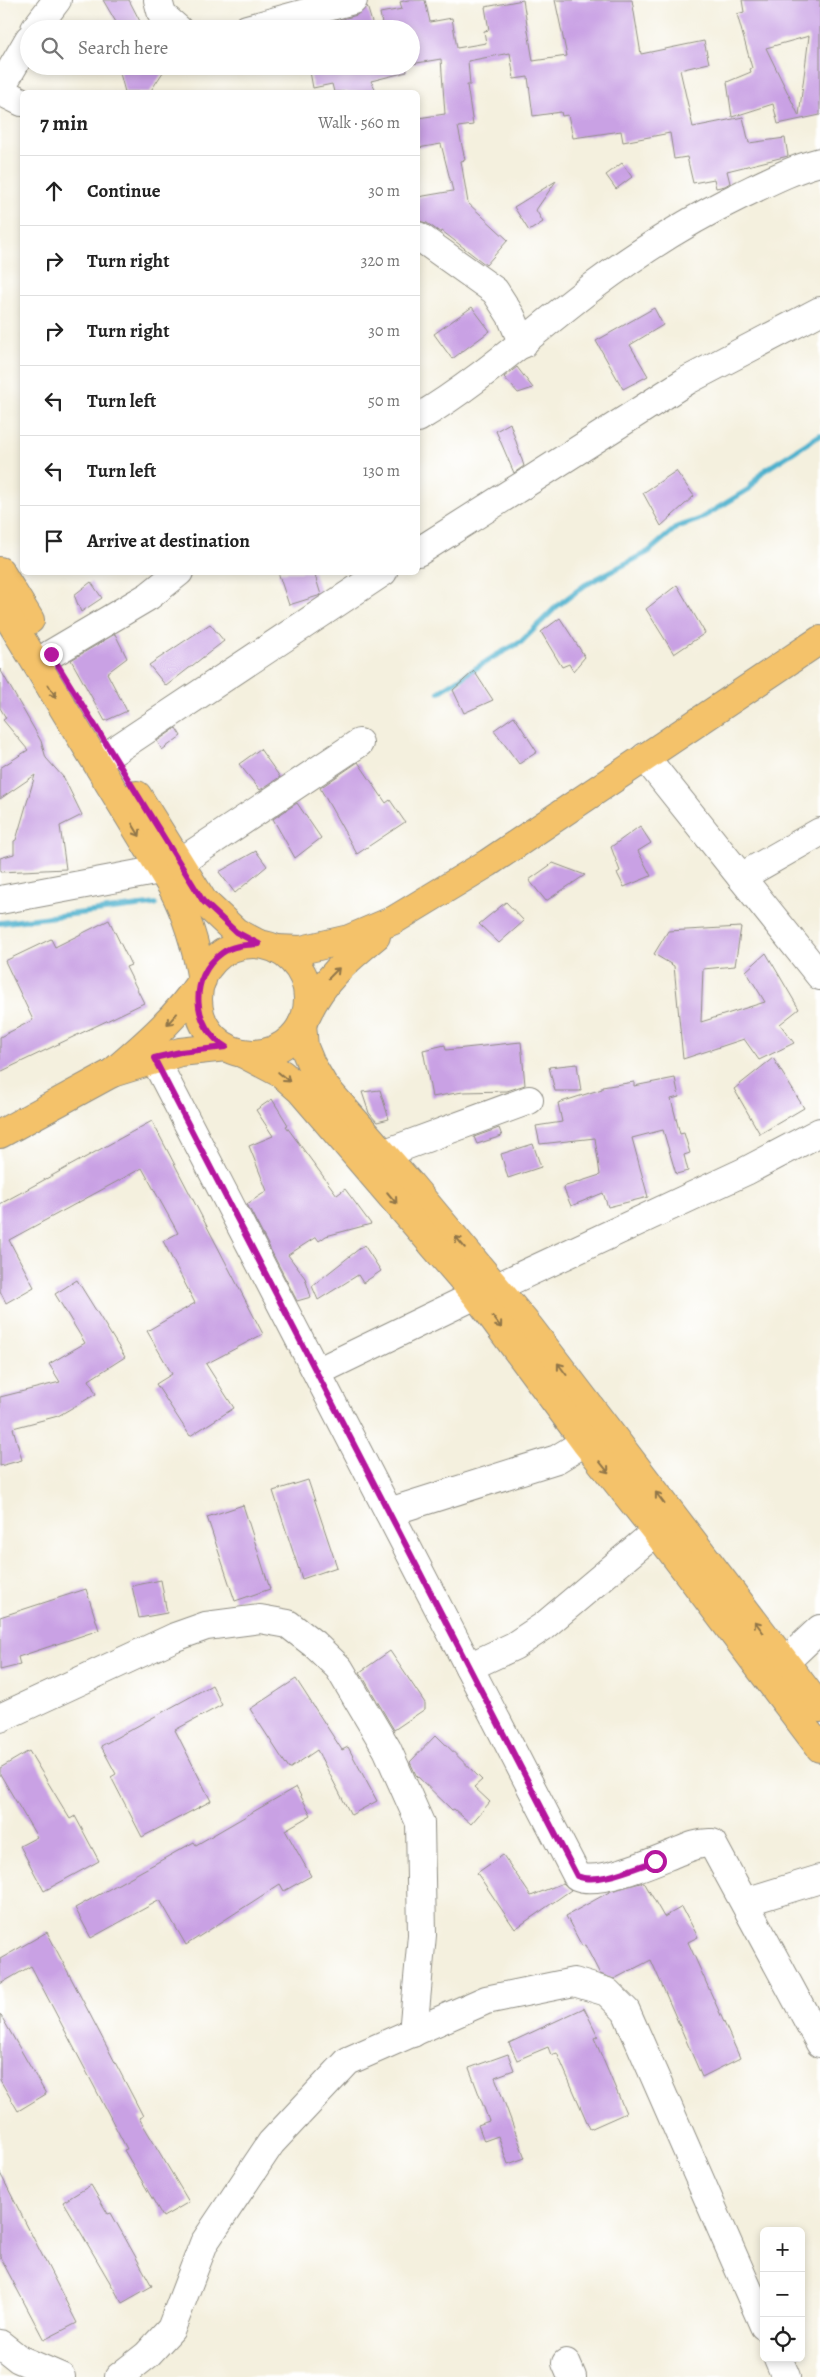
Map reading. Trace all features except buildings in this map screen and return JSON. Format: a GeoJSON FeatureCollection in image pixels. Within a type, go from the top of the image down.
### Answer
{"type":"FeatureCollection","features":[{"type":"Feature","properties":{"kind":"main road"},"geometry":{"type":"LineString","coordinates":[[0,572],[111,753],[170,866],[193,937],[202,980],[170,1022],[112,1073]]}},
{"type":"Feature","properties":{"kind":"main road"},"geometry":{"type":"LineString","coordinates":[[0,604],[170,866],[218,918],[236,932],[268,946],[292,960],[303,975],[308,994],[304,1046],[311,1064],[324,1086],[383,1154],[486,1291],[585,1442],[659,1535],[820,1748]]}},
{"type":"Feature","properties":{"kind":"main road"},"geometry":{"type":"LineString","coordinates":[[820,640],[488,863],[394,920],[349,939],[301,950],[239,945],[222,953],[208,967],[198,987],[198,1007],[204,1025],[215,1041],[282,1074],[300,1090],[486,1291],[530,1328],[820,1708]]}},
{"type":"Feature","properties":{"kind":"main road"},"geometry":{"type":"LineString","coordinates":[[0,1134],[112,1073],[154,1058],[180,1052],[234,1050],[250,1056],[269,1053],[286,1044],[300,1030],[317,994],[330,977],[394,920]]}},
{"type":"Feature","properties":{"kind":"street"},"geometry":{"type":"LineString","coordinates":[[42,20],[57,0]]}},
{"type":"Feature","properties":{"kind":"street"},"geometry":{"type":"LineString","coordinates":[[158,0],[162,14],[168,20]]}},
{"type":"Feature","properties":{"kind":"street"},"geometry":{"type":"LineString","coordinates":[[280,20],[353,0]]}},
{"type":"Feature","properties":{"kind":"street"},"geometry":{"type":"LineString","coordinates":[[20,55],[0,90],[20,101]]}},
{"type":"Feature","properties":{"kind":"street"},"geometry":{"type":"LineString","coordinates":[[420,417],[440,405],[523,344],[591,289],[665,236],[705,212],[761,185],[801,167],[820,162]]}},
{"type":"Feature","properties":{"kind":"street"},"geometry":{"type":"LineString","coordinates":[[420,237],[495,291],[511,316],[523,344]]}},
{"type":"Feature","properties":{"kind":"street"},"geometry":{"type":"LineString","coordinates":[[420,551],[688,380],[820,311]]}},
{"type":"Feature","properties":{"kind":"street"},"geometry":{"type":"LineString","coordinates":[[51,654],[149,596],[175,575]]}},
{"type":"Feature","properties":{"kind":"street"},"geometry":{"type":"LineString","coordinates":[[111,753],[378,575]]}},
{"type":"Feature","properties":{"kind":"street"},"geometry":{"type":"LineString","coordinates":[[0,900],[170,866],[359,743]]}},
{"type":"Feature","properties":{"kind":"street"},"geometry":{"type":"LineString","coordinates":[[646,757],[820,976]]}},
{"type":"Feature","properties":{"kind":"street"},"geometry":{"type":"LineString","coordinates":[[742,877],[820,832]]}},
{"type":"Feature","properties":{"kind":"street"},"geometry":{"type":"LineString","coordinates":[[154,1058],[577,1876],[586,1880],[602,1878],[655,1861],[703,1842],[712,1843],[820,2043]]}},
{"type":"Feature","properties":{"kind":"street"},"geometry":{"type":"LineString","coordinates":[[383,1154],[529,1100]]}},
{"type":"Feature","properties":{"kind":"street"},"geometry":{"type":"LineString","coordinates":[[317,1372],[486,1291],[738,1175],[820,1132]]}},
{"type":"Feature","properties":{"kind":"street"},"geometry":{"type":"LineString","coordinates":[[389,1512],[557,1459],[585,1442]]}},
{"type":"Feature","properties":{"kind":"street"},"geometry":{"type":"LineString","coordinates":[[469,1667],[514,1646],[544,1626],[646,1540],[659,1535]]}},
{"type":"Feature","properties":{"kind":"street"},"geometry":{"type":"LineString","coordinates":[[0,1718],[175,1637],[206,1626],[260,1619],[288,1624],[339,1668],[387,1750],[420,1823],[422,1935],[413,2032]]}},
{"type":"Feature","properties":{"kind":"street"},"geometry":{"type":"LineString","coordinates":[[785,1662],[820,1629]]}},
{"type":"Feature","properties":{"kind":"street"},"geometry":{"type":"LineString","coordinates":[[745,1902],[820,1879]]}},
{"type":"Feature","properties":{"kind":"street"},"geometry":{"type":"LineString","coordinates":[[118,2377],[147,2355],[171,2329],[204,2243],[271,2143],[348,2061],[486,2000],[574,1982],[607,1992],[626,2011],[760,2317]]}},
{"type":"Feature","properties":{"kind":"street"},"geometry":{"type":"LineString","coordinates":[[0,2344],[19,2359],[61,2377]]}},
{"type":"Feature","properties":{"kind":"street"},"geometry":{"type":"LineString","coordinates":[[780,2362],[786,2377]]}},
{"type":"Feature","properties":{"kind":"waterway"},"geometry":{"type":"LineString","coordinates":[[439,692],[495,656],[521,642],[557,606],[585,585],[648,552],[677,527],[698,520],[749,489],[762,472],[820,435]]}},
{"type":"Feature","properties":{"kind":"waterway"},"geometry":{"type":"LineString","coordinates":[[0,923],[155,904]]}},
{"type":"Feature","properties":{"kind":"route"},"geometry":{"type":"LineString","coordinates":[[51,654],[203,901],[218,918],[236,932],[259,944],[239,945],[222,953],[208,967],[198,987],[198,1007],[204,1025],[215,1041],[226,1047],[180,1052],[154,1058],[577,1876],[586,1880],[602,1878],[655,1861]]}}]}
